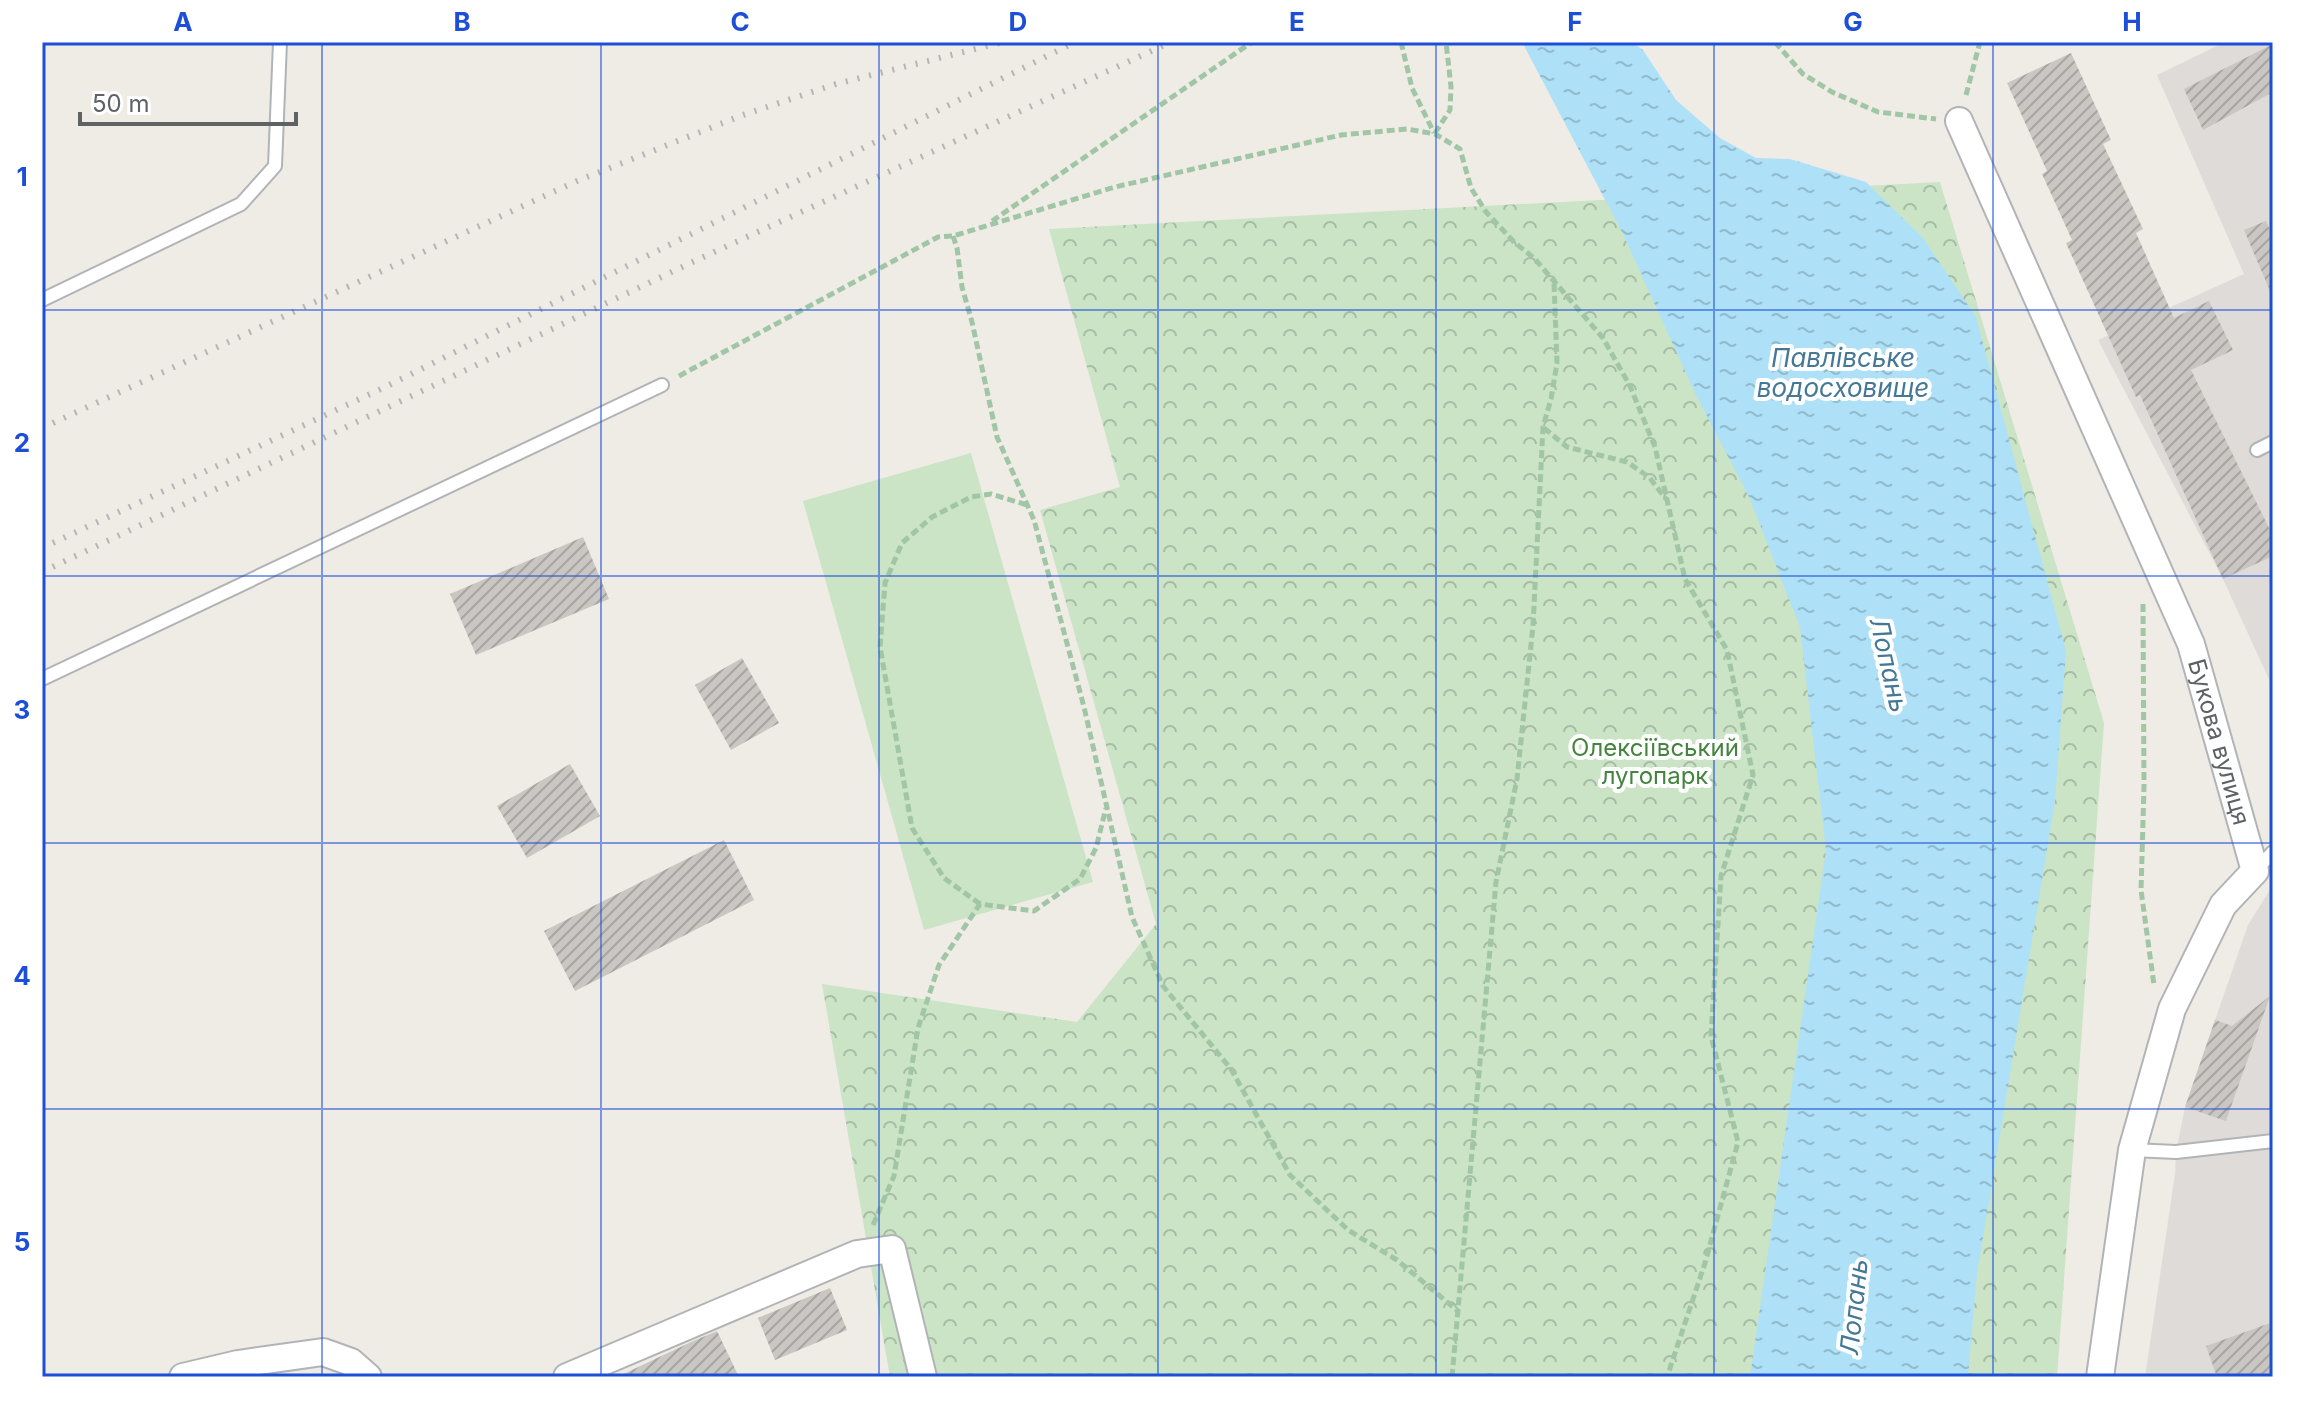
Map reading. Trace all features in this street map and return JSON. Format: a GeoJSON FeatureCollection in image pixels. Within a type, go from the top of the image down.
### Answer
{"type":"FeatureCollection","features":[{"type":"Feature","properties":{"kind":"street","name":"Букова вулиця"},"geometry":{"type":"LineString","coordinates":[[1959,121],[2191,644],[2255,871]]}},
{"type":"Feature","properties":{"kind":"street"},"geometry":{"type":"LineString","coordinates":[[2100,1377],[2132,1150],[2172,1009],[2223,905],[2255,871]]}},
{"type":"Feature","properties":{"kind":"street"},"geometry":{"type":"LineString","coordinates":[[567,1377],[857,1254],[892,1249],[923,1377]]}},
{"type":"Feature","properties":{"kind":"street"},"geometry":{"type":"LineString","coordinates":[[183,1377],[238,1364],[323,1352],[351,1362],[368,1377]]}},
{"type":"Feature","properties":{"kind":"lane"},"geometry":{"type":"LineString","coordinates":[[42,300],[241,204],[275,166],[280,42]]}},
{"type":"Feature","properties":{"kind":"lane"},"geometry":{"type":"LineString","coordinates":[[42,679],[662,385]]}},
{"type":"Feature","properties":{"kind":"lane"},"geometry":{"type":"LineString","coordinates":[[2257,450],[2273,442]]}},
{"type":"Feature","properties":{"kind":"lane"},"geometry":{"type":"LineString","coordinates":[[2255,871],[2273,852]]}},
{"type":"Feature","properties":{"kind":"lane"},"geometry":{"type":"LineString","coordinates":[[2132,1150],[2176,1152],[2273,1141]]}},
{"type":"Feature","properties":{"kind":"path"},"geometry":{"type":"LineString","coordinates":[[988,224],[1252,42]]}},
{"type":"Feature","properties":{"kind":"path"},"geometry":{"type":"LineString","coordinates":[[1401,42],[1412,88],[1435,134]]}},
{"type":"Feature","properties":{"kind":"path"},"geometry":{"type":"LineString","coordinates":[[1435,134],[1450,110],[1446,42]]}},
{"type":"Feature","properties":{"kind":"path"},"geometry":{"type":"LineString","coordinates":[[1775,42],[1803,74],[1832,92],[1878,112],[1959,121],[1980,42]]}},
{"type":"Feature","properties":{"kind":"path"},"geometry":{"type":"LineString","coordinates":[[662,385],[938,237],[953,236],[1115,187],[1341,135],[1407,129],[1435,134],[1460,149],[1471,188],[1486,212],[1534,258],[1603,338],[1630,386],[1655,447],[1685,579],[1727,650],[1753,775],[1721,876],[1711,1036],[1738,1142],[1705,1263],[1667,1377]]}},
{"type":"Feature","properties":{"kind":"path"},"geometry":{"type":"LineString","coordinates":[[953,236],[997,437],[1034,520],[1132,917],[1163,986],[1231,1069],[1290,1175],[1348,1230],[1397,1260],[1459,1312]]}},
{"type":"Feature","properties":{"kind":"path"},"geometry":{"type":"LineString","coordinates":[[1452,1377],[1496,882],[1517,779],[1533,626],[1543,427],[1557,363],[1554,281]]}},
{"type":"Feature","properties":{"kind":"path"},"geometry":{"type":"LineString","coordinates":[[1543,427],[1567,447],[1627,462],[1649,477],[1667,500]]}},
{"type":"Feature","properties":{"kind":"path"},"geometry":{"type":"LineString","coordinates":[[1027,505],[991,494],[971,497],[932,517],[902,543],[885,583],[880,647],[912,828],[944,878],[980,904],[1034,911],[1080,879],[1096,848],[1106,805]]}},
{"type":"Feature","properties":{"kind":"path"},"geometry":{"type":"LineString","coordinates":[[2143,598],[2141,890],[2156,995]]}},
{"type":"Feature","properties":{"kind":"path"},"geometry":{"type":"LineString","coordinates":[[857,1254],[878,1216],[894,1176],[918,1028],[939,965],[980,904]]}},
{"type":"Feature","properties":{"kind":"shaded area"},"geometry":{"type":"Polygon","coordinates":[[[2225,42],[2273,42],[2273,688],[2223,579],[2098,340],[2244,274],[2157,75],[2225,42]]]}},
{"type":"Feature","properties":{"kind":"shaded area"},"geometry":{"type":"Polygon","coordinates":[[[2273,885],[2273,1377],[2145,1377],[2185,1107],[2248,925],[2273,885]]]}},
{"type":"Feature","properties":{"kind":"green space","name":"Олексіївський лугопарк"},"geometry":{"type":"Polygon","coordinates":[[[1940,182],[2104,723],[2057,1377],[890,1377],[822,984],[1077,1022],[1156,924],[1040,510],[1120,487],[1049,229],[1940,182]]]}},
{"type":"Feature","properties":{"kind":"green space"},"geometry":{"type":"Polygon","coordinates":[[[971,453],[1093,882],[924,930],[803,501],[971,453]]]}},
{"type":"Feature","properties":{"kind":"water","name":"Павлівське водосховище"},"geometry":{"type":"Polygon","coordinates":[[[1522,42],[1632,42],[1643,50],[1676,100],[1720,138],[1756,158],[1790,159],[1866,182],[1923,238],[1976,317],[2066,651],[2055,801],[1977,1274],[1968,1377],[1750,1377],[1826,850],[1800,627],[1749,497],[1695,393],[1622,232],[1522,42]]]}},
{"type":"Feature","properties":{"kind":"building"},"geometry":{"type":"Polygon","coordinates":[[[2273,44],[2273,92],[2203,130],[2184,89],[2273,44]]]}},
{"type":"Feature","properties":{"kind":"building"},"geometry":{"type":"Polygon","coordinates":[[[2071,53],[2111,140],[2103,144],[2143,229],[2136,233],[2174,318],[2209,301],[2233,350],[2191,370],[2273,536],[2273,556],[2223,579],[2140,395],[2136,397],[2066,243],[2072,240],[2042,174],[2047,171],[2007,83],[2071,53]]]}},
{"type":"Feature","properties":{"kind":"building"},"geometry":{"type":"Polygon","coordinates":[[[2266,221],[2273,237],[2273,298],[2244,230],[2266,221]]]}},
{"type":"Feature","properties":{"kind":"building"},"geometry":{"type":"Polygon","coordinates":[[[583,537],[609,599],[476,655],[450,594],[583,537]]]}},
{"type":"Feature","properties":{"kind":"building"},"geometry":{"type":"Polygon","coordinates":[[[742,658],[779,723],[731,750],[695,685],[742,658]]]}},
{"type":"Feature","properties":{"kind":"building"},"geometry":{"type":"Polygon","coordinates":[[[570,764],[600,816],[527,858],[497,806],[570,764]]]}},
{"type":"Feature","properties":{"kind":"building"},"geometry":{"type":"Polygon","coordinates":[[[724,840],[754,900],[575,991],[544,931],[724,840]]]}},
{"type":"Feature","properties":{"kind":"building"},"geometry":{"type":"Polygon","coordinates":[[[2270,996],[2226,1121],[2185,1107],[2215,1020],[2232,1026],[2270,996]]]}},
{"type":"Feature","properties":{"kind":"building"},"geometry":{"type":"Polygon","coordinates":[[[830,1288],[847,1330],[775,1360],[758,1318],[830,1288]]]}},
{"type":"Feature","properties":{"kind":"building"},"geometry":{"type":"Polygon","coordinates":[[[2273,1322],[2273,1377],[2217,1377],[2206,1346],[2273,1322]]]}},
{"type":"Feature","properties":{"kind":"building"},"geometry":{"type":"Polygon","coordinates":[[[717,1331],[739,1377],[617,1377],[691,1342],[717,1331]]]}},
{"type":"Feature","properties":{"kind":"railway"},"geometry":{"type":"LineString","coordinates":[[42,428],[577,181],[743,115],[836,84],[1003,42]]}},
{"type":"Feature","properties":{"kind":"railway"},"geometry":{"type":"LineString","coordinates":[[42,548],[383,388],[1075,42]]}},
{"type":"Feature","properties":{"kind":"railway"},"geometry":{"type":"LineString","coordinates":[[42,572],[699,259],[1171,42]]}},
{"type":"Feature","properties":{"kind":"water label","name":"Лопань"},"geometry":{"type":"Point","coordinates":[1889,665]}},
{"type":"Feature","properties":{"kind":"water label","name":"Лопань"},"geometry":{"type":"Point","coordinates":[1854,1307]}}]}
